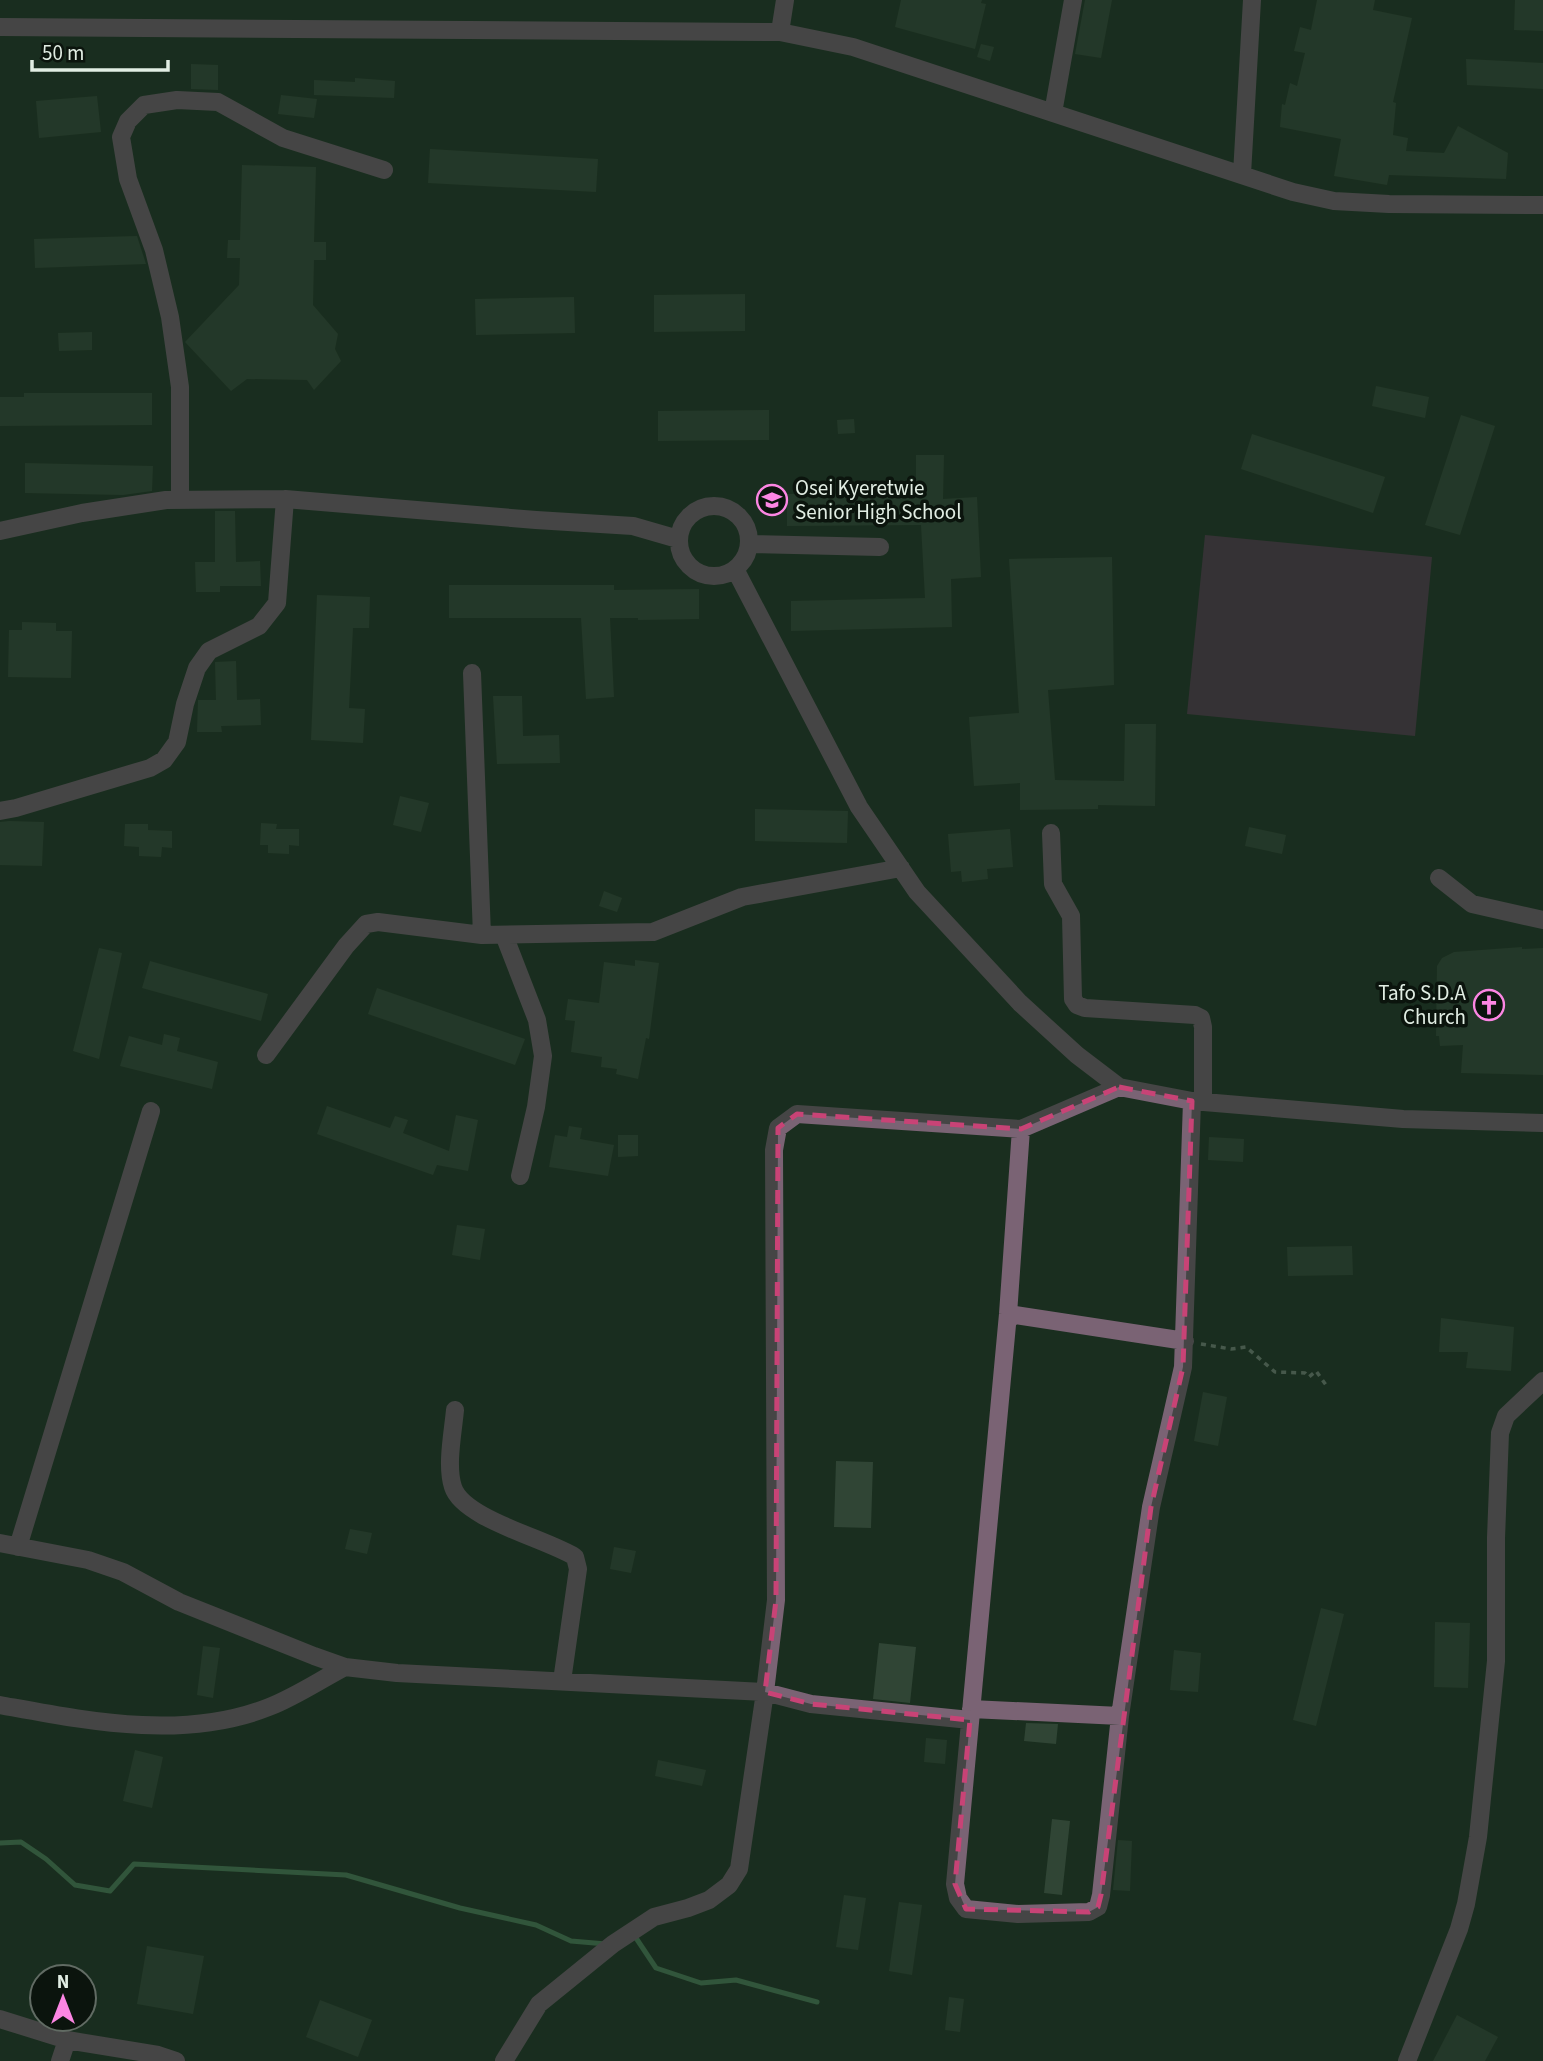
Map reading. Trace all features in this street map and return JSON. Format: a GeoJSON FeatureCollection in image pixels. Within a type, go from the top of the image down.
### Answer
{"type":"FeatureCollection","features":[{"type":"Feature","properties":{"kind":"street"},"geometry":{"type":"LineString","coordinates":[[780,32],[785,0]]}},
{"type":"Feature","properties":{"kind":"street"},"geometry":{"type":"LineString","coordinates":[[1053,113],[1073,0]]}},
{"type":"Feature","properties":{"kind":"street"},"geometry":{"type":"LineString","coordinates":[[1242,174],[1252,0]]}},
{"type":"Feature","properties":{"kind":"street"},"geometry":{"type":"LineString","coordinates":[[0,27],[780,32],[853,47],[1293,192],[1334,201],[1389,204],[1543,205]]}},
{"type":"Feature","properties":{"kind":"street"},"geometry":{"type":"LineString","coordinates":[[180,500],[180,387],[170,317],[154,250],[128,179],[121,137],[128,121],[144,105],[177,100],[218,102],[283,138],[384,170]]}},
{"type":"Feature","properties":{"kind":"street"},"geometry":{"type":"LineString","coordinates":[[0,811],[150,768],[164,760],[177,743],[185,704],[197,668],[209,651],[259,626],[277,603],[285,499]]}},
{"type":"Feature","properties":{"kind":"street"},"geometry":{"type":"LineString","coordinates":[[0,531],[82,513],[166,500],[285,499],[633,526],[678,538]]}},
{"type":"Feature","properties":{"kind":"street"},"geometry":{"type":"LineString","coordinates":[[721,507],[731,511],[745,525],[749,544],[742,562],[735,569],[716,576],[696,572],[682,558],[678,538],[693,513],[701,508],[721,507]]}},
{"type":"Feature","properties":{"kind":"street"},"geometry":{"type":"LineString","coordinates":[[749,544],[880,547]]}},
{"type":"Feature","properties":{"kind":"street"},"geometry":{"type":"LineString","coordinates":[[735,569],[859,807],[917,892],[1020,1003],[1077,1055],[1119,1087],[1197,1102],[1403,1119],[1543,1123]]}},
{"type":"Feature","properties":{"kind":"street"},"geometry":{"type":"LineString","coordinates":[[472,673],[482,935]]}},
{"type":"Feature","properties":{"kind":"street"},"geometry":{"type":"LineString","coordinates":[[1021,1129],[1008,1314],[954,1884],[958,1898],[966,1909],[1018,1914],[1089,1912],[1098,1907],[1101,1895],[1120,1716],[1151,1507],[1188,1341],[1197,1102],[1203,1027],[1201,1018],[1195,1015],[1085,1008],[1077,1005],[1073,999],[1071,916],[1053,884],[1051,833]]}},
{"type":"Feature","properties":{"kind":"street"},"geometry":{"type":"LineString","coordinates":[[267,1055],[346,946],[366,924],[378,922],[482,935],[653,933],[742,897],[901,869]]}},
{"type":"Feature","properties":{"kind":"street"},"geometry":{"type":"LineString","coordinates":[[1439,878],[1472,904],[1543,920]]}},
{"type":"Feature","properties":{"kind":"street"},"geometry":{"type":"LineString","coordinates":[[504,935],[537,1020],[543,1056],[536,1107],[520,1176]]}},
{"type":"Feature","properties":{"kind":"street"},"geometry":{"type":"LineString","coordinates":[[504,2061],[539,2004],[602,1953],[654,1917],[709,1900],[733,1879],[739,1869],[776,1600],[774,1150],[778,1128],[797,1114],[1021,1129],[1119,1087]]}},
{"type":"Feature","properties":{"kind":"street"},"geometry":{"type":"LineString","coordinates":[[18,1547],[151,1111]]}},
{"type":"Feature","properties":{"kind":"street"},"geometry":{"type":"LineString","coordinates":[[1008,1314],[1188,1341]]}},
{"type":"Feature","properties":{"kind":"street"},"geometry":{"type":"LineString","coordinates":[[1407,2061],[1459,1929],[1478,1838],[1496,1661],[1496,1538],[1500,1433],[1506,1416],[1543,1381]]}},
{"type":"Feature","properties":{"kind":"street"},"geometry":{"type":"LineString","coordinates":[[455,1410],[453,1487],[462,1502],[480,1514],[575,1557],[578,1569],[562,1681]]}},
{"type":"Feature","properties":{"kind":"street"},"geometry":{"type":"LineString","coordinates":[[0,1544],[78,1558],[123,1572],[179,1602],[345,1667],[397,1673],[765,1692],[811,1704],[971,1715],[1120,1716]]}},
{"type":"Feature","properties":{"kind":"street"},"geometry":{"type":"LineString","coordinates":[[0,1705],[76,1719],[173,1727],[218,1722],[270,1707],[345,1667]]}},
{"type":"Feature","properties":{"kind":"street"},"geometry":{"type":"LineString","coordinates":[[0,2019],[66,2040],[158,2055],[176,2061]]}},
{"type":"Feature","properties":{"kind":"street"},"geometry":{"type":"LineString","coordinates":[[60,2061],[66,2040]]}},
{"type":"Feature","properties":{"kind":"path"},"geometry":{"type":"LineString","coordinates":[[1188,1341],[1231,1349],[1246,1347],[1275,1372],[1305,1373],[1309,1377],[1316,1371],[1326,1384]]}},
{"type":"Feature","properties":{"kind":"highlighted area"},"geometry":{"type":"Polygon","coordinates":[[[1119,1087],[1192,1101],[1183,1367],[1151,1507],[1101,1895],[1098,1907],[1089,1912],[966,1909],[955,1884],[970,1720],[811,1704],[765,1692],[776,1600],[778,1128],[797,1114],[1021,1129],[1119,1087]]]}},
{"type":"Feature","properties":{"kind":"shaded area"},"geometry":{"type":"Polygon","coordinates":[[[1205,535],[1432,557],[1415,736],[1187,714],[1205,535]]]}},
{"type":"Feature","properties":{"kind":"building"},"geometry":{"type":"Polygon","coordinates":[[[901,0],[982,0],[981,3],[986,4],[975,49],[895,27],[901,0]]]}},
{"type":"Feature","properties":{"kind":"building"},"geometry":{"type":"Polygon","coordinates":[[[1085,0],[1112,0],[1101,58],[1075,54],[1085,0]]]}},
{"type":"Feature","properties":{"kind":"building"},"geometry":{"type":"Polygon","coordinates":[[[1317,0],[1375,0],[1373,10],[1412,18],[1393,102],[1396,103],[1393,135],[1408,138],[1406,151],[1444,153],[1458,126],[1508,153],[1506,179],[1389,175],[1387,185],[1334,176],[1341,139],[1280,127],[1282,104],[1285,105],[1290,83],[1297,86],[1305,53],[1294,51],[1300,27],[1311,30],[1317,0]]]}},
{"type":"Feature","properties":{"kind":"building"},"geometry":{"type":"Polygon","coordinates":[[[1515,0],[1543,0],[1543,31],[1514,30],[1515,0]]]}},
{"type":"Feature","properties":{"kind":"building"},"geometry":{"type":"Polygon","coordinates":[[[981,44],[994,47],[990,61],[977,57],[981,44]]]}},
{"type":"Feature","properties":{"kind":"building"},"geometry":{"type":"Polygon","coordinates":[[[1466,59],[1543,63],[1543,89],[1467,85],[1466,59]]]}},
{"type":"Feature","properties":{"kind":"building"},"geometry":{"type":"Polygon","coordinates":[[[191,64],[218,65],[218,90],[191,89],[191,64]]]}},
{"type":"Feature","properties":{"kind":"building"},"geometry":{"type":"Polygon","coordinates":[[[355,78],[395,81],[394,98],[314,95],[314,80],[355,82],[355,78]]]}},
{"type":"Feature","properties":{"kind":"building"},"geometry":{"type":"Polygon","coordinates":[[[281,95],[317,99],[314,118],[278,114],[281,95]]]}},
{"type":"Feature","properties":{"kind":"building"},"geometry":{"type":"Polygon","coordinates":[[[97,96],[101,132],[39,138],[36,101],[97,96]]]}},
{"type":"Feature","properties":{"kind":"building"},"geometry":{"type":"Polygon","coordinates":[[[430,149],[598,159],[596,192],[428,183],[430,149]]]}},
{"type":"Feature","properties":{"kind":"building"},"geometry":{"type":"Polygon","coordinates":[[[242,165],[316,167],[314,242],[326,242],[326,260],[314,260],[313,305],[338,334],[335,349],[341,361],[314,390],[307,380],[247,379],[231,391],[185,342],[239,285],[240,258],[227,258],[228,240],[240,240],[242,165]]]}},
{"type":"Feature","properties":{"kind":"building"},"geometry":{"type":"Polygon","coordinates":[[[137,236],[146,264],[35,268],[34,239],[137,236]]]}},
{"type":"Feature","properties":{"kind":"building"},"geometry":{"type":"Polygon","coordinates":[[[745,294],[745,331],[654,332],[654,295],[745,294]]]}},
{"type":"Feature","properties":{"kind":"building"},"geometry":{"type":"Polygon","coordinates":[[[574,297],[575,333],[476,335],[475,299],[574,297]]]}},
{"type":"Feature","properties":{"kind":"building"},"geometry":{"type":"Polygon","coordinates":[[[92,332],[92,350],[59,351],[58,333],[92,332]]]}},
{"type":"Feature","properties":{"kind":"building"},"geometry":{"type":"Polygon","coordinates":[[[1376,386],[1429,397],[1425,418],[1372,406],[1376,386]]]}},
{"type":"Feature","properties":{"kind":"building"},"geometry":{"type":"Polygon","coordinates":[[[24,393],[152,393],[152,425],[0,426],[0,397],[24,397],[24,393]]]}},
{"type":"Feature","properties":{"kind":"building"},"geometry":{"type":"Polygon","coordinates":[[[769,410],[769,440],[658,441],[658,411],[769,410]]]}},
{"type":"Feature","properties":{"kind":"building"},"geometry":{"type":"Polygon","coordinates":[[[1461,415],[1495,426],[1460,535],[1425,525],[1461,415]]]}},
{"type":"Feature","properties":{"kind":"building"},"geometry":{"type":"Polygon","coordinates":[[[854,419],[855,433],[838,434],[837,420],[854,419]]]}},
{"type":"Feature","properties":{"kind":"building"},"geometry":{"type":"Polygon","coordinates":[[[1252,434],[1385,477],[1373,513],[1241,469],[1252,434]]]}},
{"type":"Feature","properties":{"kind":"building"},"geometry":{"type":"Polygon","coordinates":[[[916,455],[944,455],[943,499],[977,497],[981,577],[951,579],[952,627],[791,631],[791,601],[925,598],[921,525],[787,526],[787,494],[916,493],[916,455]]]}},
{"type":"Feature","properties":{"kind":"building"},"geometry":{"type":"Polygon","coordinates":[[[25,463],[153,466],[152,491],[123,495],[25,493],[25,463]]]}},
{"type":"Feature","properties":{"kind":"building"},"geometry":{"type":"Polygon","coordinates":[[[215,511],[235,511],[236,562],[260,561],[261,586],[220,586],[220,592],[196,592],[195,562],[215,562],[215,511]]]}},
{"type":"Feature","properties":{"kind":"building"},"geometry":{"type":"Polygon","coordinates":[[[1112,557],[1114,685],[1048,690],[1055,780],[1124,781],[1125,724],[1156,724],[1155,806],[1098,805],[1098,809],[1020,810],[1020,783],[974,786],[969,717],[1019,713],[1009,559],[1112,557]]]}},
{"type":"Feature","properties":{"kind":"building"},"geometry":{"type":"Polygon","coordinates":[[[449,585],[614,585],[614,590],[699,589],[699,619],[610,618],[614,697],[586,699],[581,618],[449,618],[449,585]]]}},
{"type":"Feature","properties":{"kind":"building"},"geometry":{"type":"Polygon","coordinates":[[[317,595],[370,597],[369,628],[353,628],[349,708],[365,709],[363,743],[311,740],[317,595]]]}},
{"type":"Feature","properties":{"kind":"building"},"geometry":{"type":"Polygon","coordinates":[[[22,622],[56,623],[56,631],[72,631],[71,678],[8,677],[9,630],[22,630],[22,622]]]}},
{"type":"Feature","properties":{"kind":"building"},"geometry":{"type":"Polygon","coordinates":[[[236,661],[237,700],[260,699],[261,725],[221,726],[222,732],[197,732],[198,700],[216,700],[215,662],[236,661]]]}},
{"type":"Feature","properties":{"kind":"building"},"geometry":{"type":"Polygon","coordinates":[[[493,696],[522,696],[523,736],[559,735],[560,763],[497,764],[493,696]]]}},
{"type":"Feature","properties":{"kind":"building"},"geometry":{"type":"Polygon","coordinates":[[[400,796],[429,803],[421,832],[393,825],[400,796]]]}},
{"type":"Feature","properties":{"kind":"building"},"geometry":{"type":"Polygon","coordinates":[[[755,809],[848,811],[847,843],[755,841],[755,809]]]}},
{"type":"Feature","properties":{"kind":"building"},"geometry":{"type":"Polygon","coordinates":[[[0,822],[44,822],[42,866],[0,865],[0,822]]]}},
{"type":"Feature","properties":{"kind":"building"},"geometry":{"type":"Polygon","coordinates":[[[261,823],[277,824],[276,829],[299,829],[299,846],[289,845],[289,854],[268,853],[268,845],[260,845],[261,823]]]}},
{"type":"Feature","properties":{"kind":"building"},"geometry":{"type":"Polygon","coordinates":[[[125,824],[148,824],[148,830],[172,831],[172,848],[162,847],[161,857],[139,856],[139,847],[124,846],[125,824]]]}},
{"type":"Feature","properties":{"kind":"building"},"geometry":{"type":"Polygon","coordinates":[[[1249,827],[1286,835],[1282,854],[1245,846],[1249,827]]]}},
{"type":"Feature","properties":{"kind":"building"},"geometry":{"type":"Polygon","coordinates":[[[1010,829],[1013,867],[987,869],[988,879],[962,882],[961,871],[951,872],[948,834],[1010,829]]]}},
{"type":"Feature","properties":{"kind":"building"},"geometry":{"type":"Polygon","coordinates":[[[604,891],[622,898],[617,912],[599,906],[604,891]]]}},
{"type":"Feature","properties":{"kind":"building"},"geometry":{"type":"Polygon","coordinates":[[[99,948],[122,953],[99,1059],[73,1051],[99,948]]]}},
{"type":"Feature","properties":{"kind":"building","name":"Tafo S.D.A Church"},"geometry":{"type":"Polygon","coordinates":[[[1543,948],[1543,1075],[1461,1073],[1463,1045],[1440,1046],[1439,1036],[1436,1036],[1437,966],[1442,958],[1454,952],[1543,948]]]}},
{"type":"Feature","properties":{"kind":"building"},"geometry":{"type":"Polygon","coordinates":[[[635,960],[659,963],[649,1039],[646,1038],[638,1079],[616,1074],[617,1069],[601,1067],[602,1057],[571,1052],[575,1021],[565,1020],[568,999],[599,1003],[604,962],[635,966],[635,960]]]}},
{"type":"Feature","properties":{"kind":"building"},"geometry":{"type":"Polygon","coordinates":[[[150,961],[268,994],[261,1021],[142,988],[150,961]]]}},
{"type":"Feature","properties":{"kind":"building"},"geometry":{"type":"Polygon","coordinates":[[[377,988],[525,1039],[515,1065],[368,1014],[377,988]]]}},
{"type":"Feature","properties":{"kind":"building"},"geometry":{"type":"Polygon","coordinates":[[[164,1034],[180,1038],[177,1051],[218,1062],[212,1089],[120,1066],[129,1036],[162,1045],[164,1034]]]}},
{"type":"Feature","properties":{"kind":"building"},"geometry":{"type":"Polygon","coordinates":[[[327,1106],[390,1128],[395,1116],[408,1120],[403,1133],[449,1151],[456,1115],[478,1120],[468,1171],[437,1165],[433,1175],[317,1134],[327,1106]]]}},
{"type":"Feature","properties":{"kind":"building"},"geometry":{"type":"Polygon","coordinates":[[[569,1126],[582,1128],[580,1139],[614,1145],[608,1176],[549,1167],[555,1135],[567,1137],[569,1126]]]}},
{"type":"Feature","properties":{"kind":"building"},"geometry":{"type":"Polygon","coordinates":[[[618,1135],[638,1135],[638,1156],[618,1157],[618,1135]]]}},
{"type":"Feature","properties":{"kind":"building"},"geometry":{"type":"Polygon","coordinates":[[[1209,1137],[1244,1139],[1243,1162],[1208,1160],[1209,1137]]]}},
{"type":"Feature","properties":{"kind":"building"},"geometry":{"type":"Polygon","coordinates":[[[457,1225],[485,1229],[480,1260],[452,1255],[457,1225]]]}},
{"type":"Feature","properties":{"kind":"building"},"geometry":{"type":"Polygon","coordinates":[[[1352,1246],[1353,1275],[1288,1276],[1287,1247],[1352,1246]]]}},
{"type":"Feature","properties":{"kind":"building"},"geometry":{"type":"Polygon","coordinates":[[[1441,1318],[1514,1327],[1511,1371],[1466,1368],[1468,1352],[1439,1352],[1441,1318]]]}},
{"type":"Feature","properties":{"kind":"building"},"geometry":{"type":"Polygon","coordinates":[[[1203,1392],[1227,1397],[1218,1446],[1194,1441],[1203,1392]]]}},
{"type":"Feature","properties":{"kind":"building"},"geometry":{"type":"Polygon","coordinates":[[[836,1461],[873,1462],[871,1528],[834,1527],[836,1461]]]}},
{"type":"Feature","properties":{"kind":"building"},"geometry":{"type":"Polygon","coordinates":[[[350,1529],[372,1533],[367,1554],[345,1549],[350,1529]]]}},
{"type":"Feature","properties":{"kind":"building"},"geometry":{"type":"Polygon","coordinates":[[[614,1547],[636,1551],[631,1573],[610,1569],[614,1547]]]}},
{"type":"Feature","properties":{"kind":"building"},"geometry":{"type":"Polygon","coordinates":[[[1321,1608],[1344,1614],[1316,1726],[1293,1720],[1321,1608]]]}},
{"type":"Feature","properties":{"kind":"building"},"geometry":{"type":"Polygon","coordinates":[[[1435,1622],[1470,1623],[1468,1688],[1434,1687],[1435,1622]]]}},
{"type":"Feature","properties":{"kind":"building"},"geometry":{"type":"Polygon","coordinates":[[[879,1643],[916,1647],[910,1703],[873,1699],[879,1643]]]}},
{"type":"Feature","properties":{"kind":"building"},"geometry":{"type":"Polygon","coordinates":[[[203,1646],[220,1648],[213,1698],[197,1695],[203,1646]]]}},
{"type":"Feature","properties":{"kind":"building"},"geometry":{"type":"Polygon","coordinates":[[[1174,1650],[1201,1653],[1198,1692],[1170,1690],[1174,1650]]]}},
{"type":"Feature","properties":{"kind":"building"},"geometry":{"type":"Polygon","coordinates":[[[1026,1723],[1058,1724],[1056,1744],[1024,1741],[1026,1723]]]}},
{"type":"Feature","properties":{"kind":"building"},"geometry":{"type":"Polygon","coordinates":[[[926,1738],[947,1740],[945,1764],[924,1762],[926,1738]]]}},
{"type":"Feature","properties":{"kind":"building"},"geometry":{"type":"Polygon","coordinates":[[[135,1750],[163,1757],[152,1808],[123,1801],[135,1750]]]}},
{"type":"Feature","properties":{"kind":"building"},"geometry":{"type":"Polygon","coordinates":[[[658,1760],[706,1770],[702,1786],[655,1776],[658,1760]]]}},
{"type":"Feature","properties":{"kind":"building"},"geometry":{"type":"Polygon","coordinates":[[[1052,1819],[1070,1821],[1062,1895],[1044,1893],[1052,1819]]]}},
{"type":"Feature","properties":{"kind":"building"},"geometry":{"type":"Polygon","coordinates":[[[1118,1840],[1132,1841],[1130,1891],[1113,1890],[1118,1840]]]}},
{"type":"Feature","properties":{"kind":"building"},"geometry":{"type":"Polygon","coordinates":[[[844,1895],[866,1898],[858,1950],[836,1947],[844,1895]]]}},
{"type":"Feature","properties":{"kind":"building"},"geometry":{"type":"Polygon","coordinates":[[[899,1902],[922,1905],[912,1975],[889,1971],[899,1902]]]}},
{"type":"Feature","properties":{"kind":"building"},"geometry":{"type":"Polygon","coordinates":[[[147,1946],[204,1956],[193,2014],[137,2004],[147,1946]]]}},
{"type":"Feature","properties":{"kind":"building"},"geometry":{"type":"Polygon","coordinates":[[[949,1997],[964,1999],[960,2032],[945,2030],[949,1997]]]}},
{"type":"Feature","properties":{"kind":"building"},"geometry":{"type":"Polygon","coordinates":[[[320,2000],[372,2020],[358,2057],[306,2037],[320,2000]]]}},
{"type":"Feature","properties":{"kind":"building"},"geometry":{"type":"Polygon","coordinates":[[[1457,2015],[1498,2037],[1485,2061],[1433,2061],[1457,2015]]]}},
{"type":"Feature","properties":{"kind":"waterway"},"geometry":{"type":"LineString","coordinates":[[0,1843],[21,1842],[46,1859],[75,1885],[110,1891],[134,1864],[346,1875],[460,1908],[536,1925],[571,1941],[606,1944]]}},
{"type":"Feature","properties":{"kind":"waterway"},"geometry":{"type":"LineString","coordinates":[[634,1935],[656,1968],[701,1983],[736,1980],[817,2002]]}},
{"type":"Feature","properties":{"kind":"place","name":"Osei Kyeretwie Senior High School"},"geometry":{"type":"Point","coordinates":[772,500]}},
{"type":"Feature","properties":{"kind":"place","name":"Tafo S.D.A Church"},"geometry":{"type":"Point","coordinates":[1489,1005]}}]}
